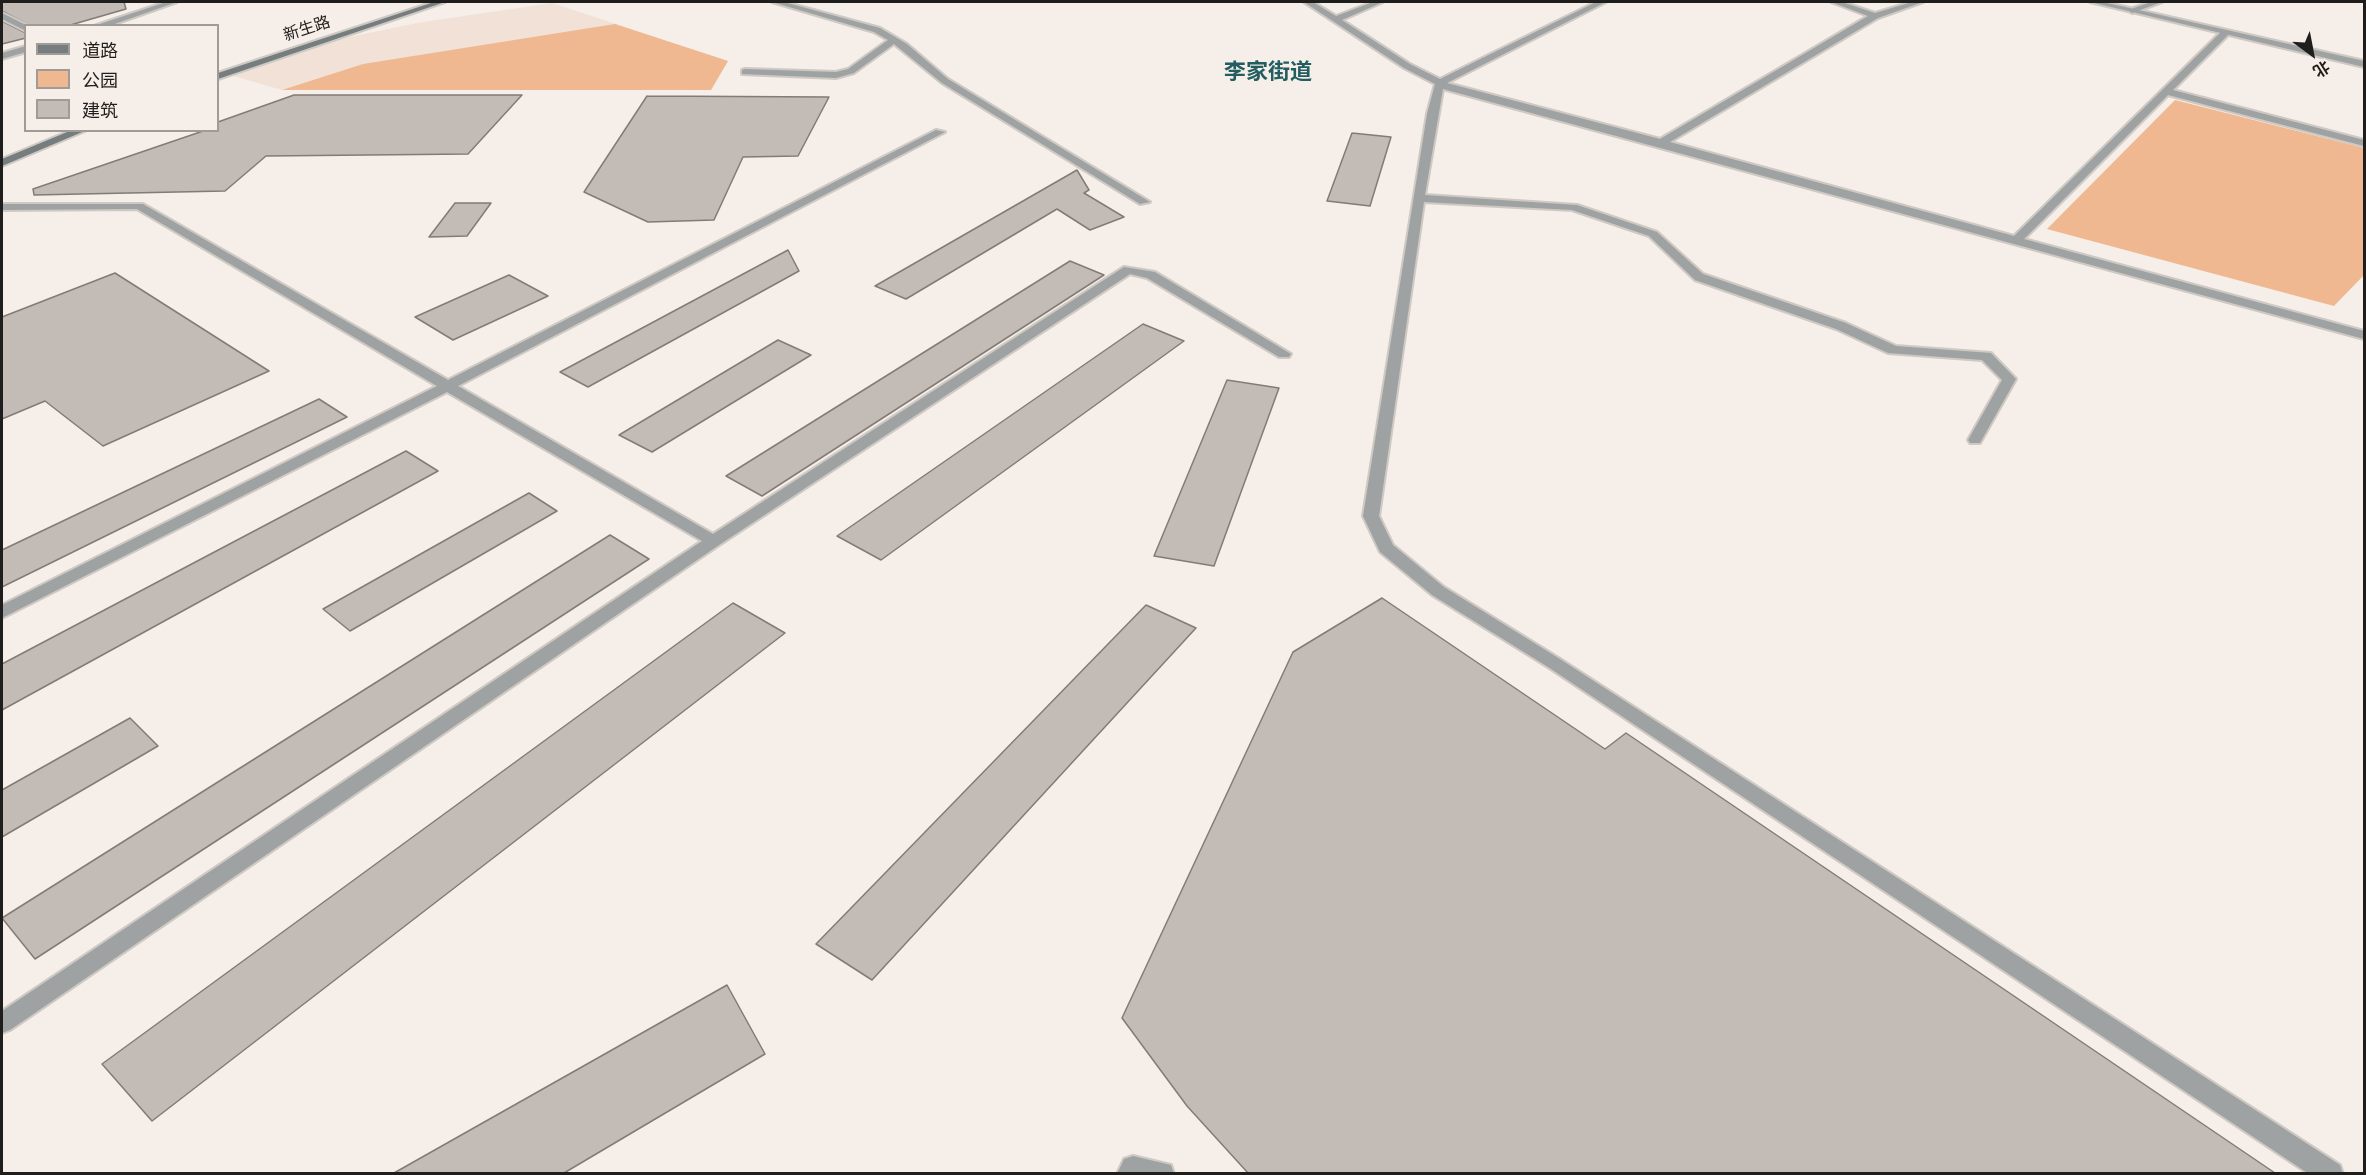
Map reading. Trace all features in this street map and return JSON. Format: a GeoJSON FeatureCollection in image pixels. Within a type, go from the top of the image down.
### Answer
{"type":"FeatureCollection","features":[{"type":"Feature","properties":{"kind":"main road","name":"新生路"},"geometry":{"type":"LineString","coordinates":[[219,68],[420,2]]}},
{"type":"Feature","properties":{"kind":"main road","name":"新生路"},"geometry":{"type":"LineString","coordinates":[[219,76],[441,2]]}},
{"type":"Feature","properties":{"kind":"main road"},"geometry":{"type":"LineString","coordinates":[[2,152],[51,132]]}},
{"type":"Feature","properties":{"kind":"main road"},"geometry":{"type":"LineString","coordinates":[[2,163],[77,132]]}},
{"type":"Feature","properties":{"kind":"street"},"geometry":{"type":"LineString","coordinates":[[104,24],[173,2]]}},
{"type":"Feature","properties":{"kind":"street"},"geometry":{"type":"LineString","coordinates":[[776,2],[877,30],[894,40],[945,81],[1144,202]]}},
{"type":"Feature","properties":{"kind":"street"},"geometry":{"type":"LineString","coordinates":[[1308,2],[1407,66],[1468,94],[1661,143],[2364,335]]}},
{"type":"Feature","properties":{"kind":"street"},"geometry":{"type":"LineString","coordinates":[[1337,19],[1379,2]]}},
{"type":"Feature","properties":{"kind":"street"},"geometry":{"type":"LineString","coordinates":[[1602,2],[1440,83],[1432,114],[1371,516],[1386,548],[1438,591],[1554,663],[2331,1173]]}},
{"type":"Feature","properties":{"kind":"street"},"geometry":{"type":"LineString","coordinates":[[1835,2],[1875,16]]}},
{"type":"Feature","properties":{"kind":"street"},"geometry":{"type":"LineString","coordinates":[[1885,2],[1908,6]]}},
{"type":"Feature","properties":{"kind":"street"},"geometry":{"type":"LineString","coordinates":[[1661,143],[1875,16],[1919,2]]}},
{"type":"Feature","properties":{"kind":"street"},"geometry":{"type":"LineString","coordinates":[[2094,2],[2364,64]]}},
{"type":"Feature","properties":{"kind":"street"},"geometry":{"type":"LineString","coordinates":[[2132,10],[2158,2]]}},
{"type":"Feature","properties":{"kind":"street"},"geometry":{"type":"LineString","coordinates":[[2,16],[24,27]]}},
{"type":"Feature","properties":{"kind":"street"},"geometry":{"type":"LineString","coordinates":[[2016,240],[2226,32]]}},
{"type":"Feature","properties":{"kind":"street"},"geometry":{"type":"LineString","coordinates":[[745,72],[836,75],[851,71],[894,40]]}},
{"type":"Feature","properties":{"kind":"street"},"geometry":{"type":"LineString","coordinates":[[2,56],[24,50]]}},
{"type":"Feature","properties":{"kind":"street"},"geometry":{"type":"LineString","coordinates":[[2166,91],[2364,143]]}},
{"type":"Feature","properties":{"kind":"street"},"geometry":{"type":"LineString","coordinates":[[2,612],[448,386],[940,132]]}},
{"type":"Feature","properties":{"kind":"street"},"geometry":{"type":"LineString","coordinates":[[1419,198],[1573,207],[1653,234],[1699,277],[1841,326],[1893,350],[1986,356],[2010,379],[1975,440]]}},
{"type":"Feature","properties":{"kind":"street"},"geometry":{"type":"LineString","coordinates":[[2,207],[139,206],[713,541]]}},
{"type":"Feature","properties":{"kind":"street"},"geometry":{"type":"LineString","coordinates":[[2,1023],[713,541],[1128,270],[1151,275],[1284,354]]}},
{"type":"Feature","properties":{"kind":"street"},"geometry":{"type":"LineString","coordinates":[[1129,1173],[1133,1167],[1162,1173]]}},
{"type":"Feature","properties":{"kind":"shaded area"},"geometry":{"type":"Polygon","coordinates":[[[552,3],[728,61],[711,90],[282,90],[234,76],[340,39],[417,23],[552,3]]]}},
{"type":"Feature","properties":{"kind":"green space"},"geometry":{"type":"Polygon","coordinates":[[[615,24],[728,61],[711,90],[282,90],[363,64],[615,24]]]}},
{"type":"Feature","properties":{"kind":"green space"},"geometry":{"type":"Polygon","coordinates":[[[2175,100],[2364,148],[2364,275],[2334,306],[2047,229],[2175,100]]]}},
{"type":"Feature","properties":{"kind":"building"},"geometry":{"type":"Polygon","coordinates":[[[2,2],[124,2],[126,9],[74,24],[26,24],[2,11],[2,2]]]}},
{"type":"Feature","properties":{"kind":"building"},"geometry":{"type":"Polygon","coordinates":[[[2,21],[24,32],[24,38],[2,44],[2,21]]]}},
{"type":"Feature","properties":{"kind":"building"},"geometry":{"type":"Polygon","coordinates":[[[294,95],[522,95],[468,154],[266,156],[225,191],[34,195],[33,189],[200,132],[219,132],[219,122],[294,95]]]}},
{"type":"Feature","properties":{"kind":"building"},"geometry":{"type":"Polygon","coordinates":[[[647,96],[829,97],[798,156],[743,157],[714,220],[648,222],[584,192],[647,96]]]}},
{"type":"Feature","properties":{"kind":"building"},"geometry":{"type":"Polygon","coordinates":[[[1352,133],[1391,137],[1370,206],[1327,201],[1352,133]]]}},
{"type":"Feature","properties":{"kind":"building"},"geometry":{"type":"Polygon","coordinates":[[[1077,170],[1089,190],[1084,193],[1124,217],[1090,230],[1057,209],[906,299],[875,286],[1077,170]]]}},
{"type":"Feature","properties":{"kind":"building"},"geometry":{"type":"Polygon","coordinates":[[[455,203],[491,203],[467,236],[429,237],[455,203]]]}},
{"type":"Feature","properties":{"kind":"building"},"geometry":{"type":"Polygon","coordinates":[[[788,250],[799,271],[588,387],[560,372],[788,250]]]}},
{"type":"Feature","properties":{"kind":"building"},"geometry":{"type":"Polygon","coordinates":[[[1070,261],[1104,275],[762,496],[726,476],[1070,261]]]}},
{"type":"Feature","properties":{"kind":"building"},"geometry":{"type":"Polygon","coordinates":[[[115,273],[269,371],[103,446],[45,401],[2,419],[2,317],[115,273]]]}},
{"type":"Feature","properties":{"kind":"building"},"geometry":{"type":"Polygon","coordinates":[[[509,275],[548,296],[453,340],[415,317],[509,275]]]}},
{"type":"Feature","properties":{"kind":"building"},"geometry":{"type":"Polygon","coordinates":[[[1143,324],[1184,341],[881,560],[837,536],[1143,324]]]}},
{"type":"Feature","properties":{"kind":"building"},"geometry":{"type":"Polygon","coordinates":[[[778,340],[811,355],[652,452],[619,435],[778,340]]]}},
{"type":"Feature","properties":{"kind":"building"},"geometry":{"type":"Polygon","coordinates":[[[1227,380],[1279,388],[1214,566],[1154,556],[1227,380]]]}},
{"type":"Feature","properties":{"kind":"building"},"geometry":{"type":"Polygon","coordinates":[[[319,399],[347,417],[2,587],[2,550],[319,399]]]}},
{"type":"Feature","properties":{"kind":"building"},"geometry":{"type":"Polygon","coordinates":[[[406,451],[438,471],[2,710],[2,664],[406,451]]]}},
{"type":"Feature","properties":{"kind":"building"},"geometry":{"type":"Polygon","coordinates":[[[529,493],[557,511],[350,631],[323,609],[529,493]]]}},
{"type":"Feature","properties":{"kind":"building"},"geometry":{"type":"Polygon","coordinates":[[[610,535],[649,559],[35,959],[2,918],[610,535]]]}},
{"type":"Feature","properties":{"kind":"building"},"geometry":{"type":"Polygon","coordinates":[[[1382,598],[1605,749],[1626,733],[2275,1173],[1248,1173],[1187,1106],[1122,1018],[1293,652],[1382,598]]]}},
{"type":"Feature","properties":{"kind":"building"},"geometry":{"type":"Polygon","coordinates":[[[733,603],[785,633],[152,1121],[102,1064],[733,603]]]}},
{"type":"Feature","properties":{"kind":"building"},"geometry":{"type":"Polygon","coordinates":[[[1146,605],[1196,628],[872,980],[816,944],[1146,605]]]}},
{"type":"Feature","properties":{"kind":"building"},"geometry":{"type":"Polygon","coordinates":[[[130,718],[158,746],[2,837],[2,790],[130,718]]]}},
{"type":"Feature","properties":{"kind":"building"},"geometry":{"type":"Polygon","coordinates":[[[727,985],[765,1054],[564,1173],[394,1173],[727,985]]]}},
{"type":"Feature","properties":{"kind":"district","name":"李家街道"},"geometry":{"type":"Point","coordinates":[1268,73]}}]}
